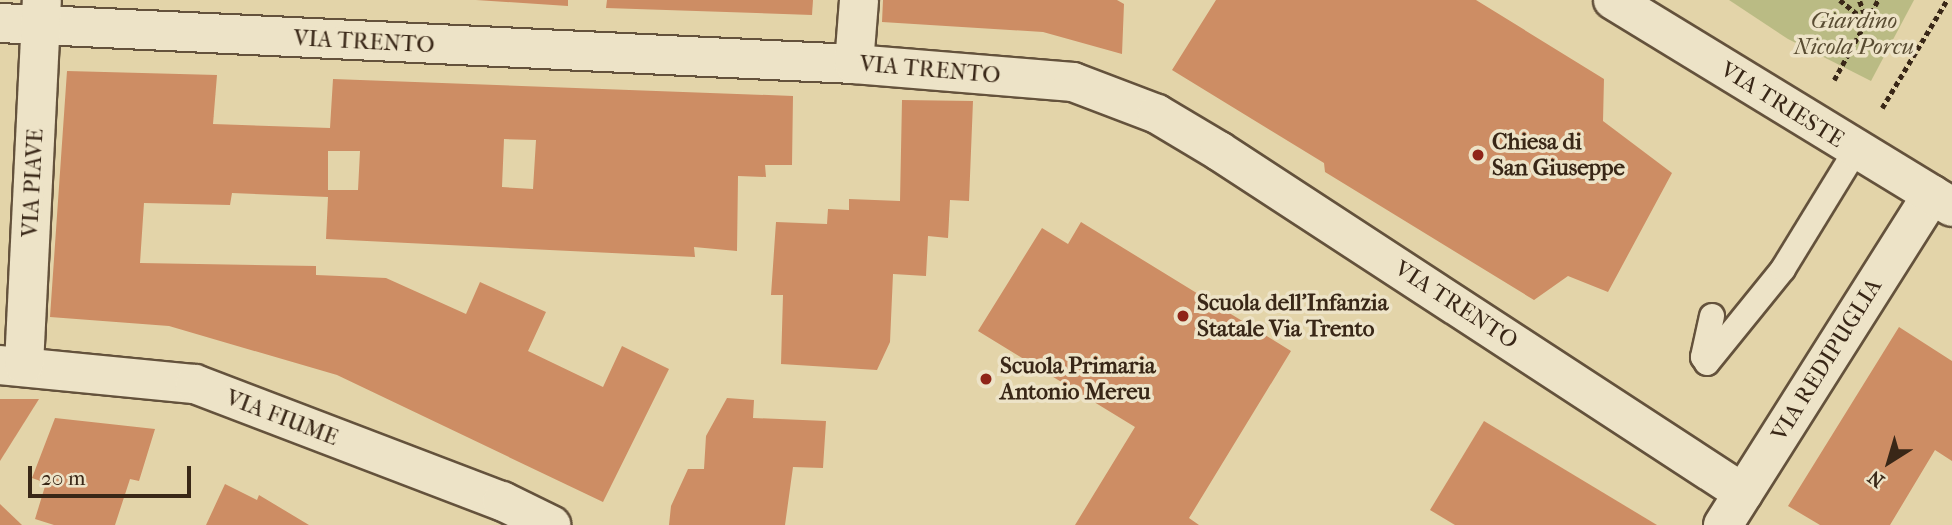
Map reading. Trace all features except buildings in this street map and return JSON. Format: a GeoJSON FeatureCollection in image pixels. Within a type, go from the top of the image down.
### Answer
{"type":"FeatureCollection","features":[{"type":"Feature","properties":{"kind":"street"},"geometry":{"type":"LineString","coordinates":[[854,64],[859,0]]}},
{"type":"Feature","properties":{"kind":"street","name":"VIA TRIESTE"},"geometry":{"type":"LineString","coordinates":[[1613,0],[1810,124],[1942,201]]}},
{"type":"Feature","properties":{"kind":"street","name":"VIA TRENTO"},"geometry":{"type":"LineString","coordinates":[[0,23],[41,13],[854,64],[1073,82],[1157,114],[1743,494]]}},
{"type":"Feature","properties":{"kind":"street","name":"VIA PIAVE"},"geometry":{"type":"LineString","coordinates":[[12,365],[41,13]]}},
{"type":"Feature","properties":{"kind":"street","name":"VIA REDIPUGLIA"},"geometry":{"type":"LineString","coordinates":[[1723,525],[1942,201]]}},
{"type":"Feature","properties":{"kind":"street","name":"VIA FIUME"},"geometry":{"type":"LineString","coordinates":[[12,365],[195,384],[496,513],[551,525]]}},
{"type":"Feature","properties":{"kind":"lane"},"geometry":{"type":"LineString","coordinates":[[1713,316],[1703,357],[1707,363],[1783,269],[1856,150]]}},
{"type":"Feature","properties":{"kind":"path"},"geometry":{"type":"LineString","coordinates":[[1840,0],[1867,22]]}},
{"type":"Feature","properties":{"kind":"path"},"geometry":{"type":"LineString","coordinates":[[1859,0],[1867,22]]}},
{"type":"Feature","properties":{"kind":"path"},"geometry":{"type":"LineString","coordinates":[[1810,124],[1878,0]]}},
{"type":"Feature","properties":{"kind":"path"},"geometry":{"type":"LineString","coordinates":[[1856,150],[1947,0]]}},
{"type":"Feature","properties":{"kind":"green space","name":"Giardino Nicola Porcu"},"geometry":{"type":"Polygon","coordinates":[[[1729,0],[1914,0],[1871,81],[1788,39],[1729,0]]]}},
{"type":"Feature","properties":{"kind":"place","name":"Chiesa di San Giuseppe"},"geometry":{"type":"Point","coordinates":[1478,155]}},
{"type":"Feature","properties":{"kind":"place","name":"Scuola dell'Infanzia Statale Via Trento"},"geometry":{"type":"Point","coordinates":[1183,316]}},
{"type":"Feature","properties":{"kind":"place","name":"Scuola Primaria Antonio Mereu"},"geometry":{"type":"Point","coordinates":[986,379]}}]}
